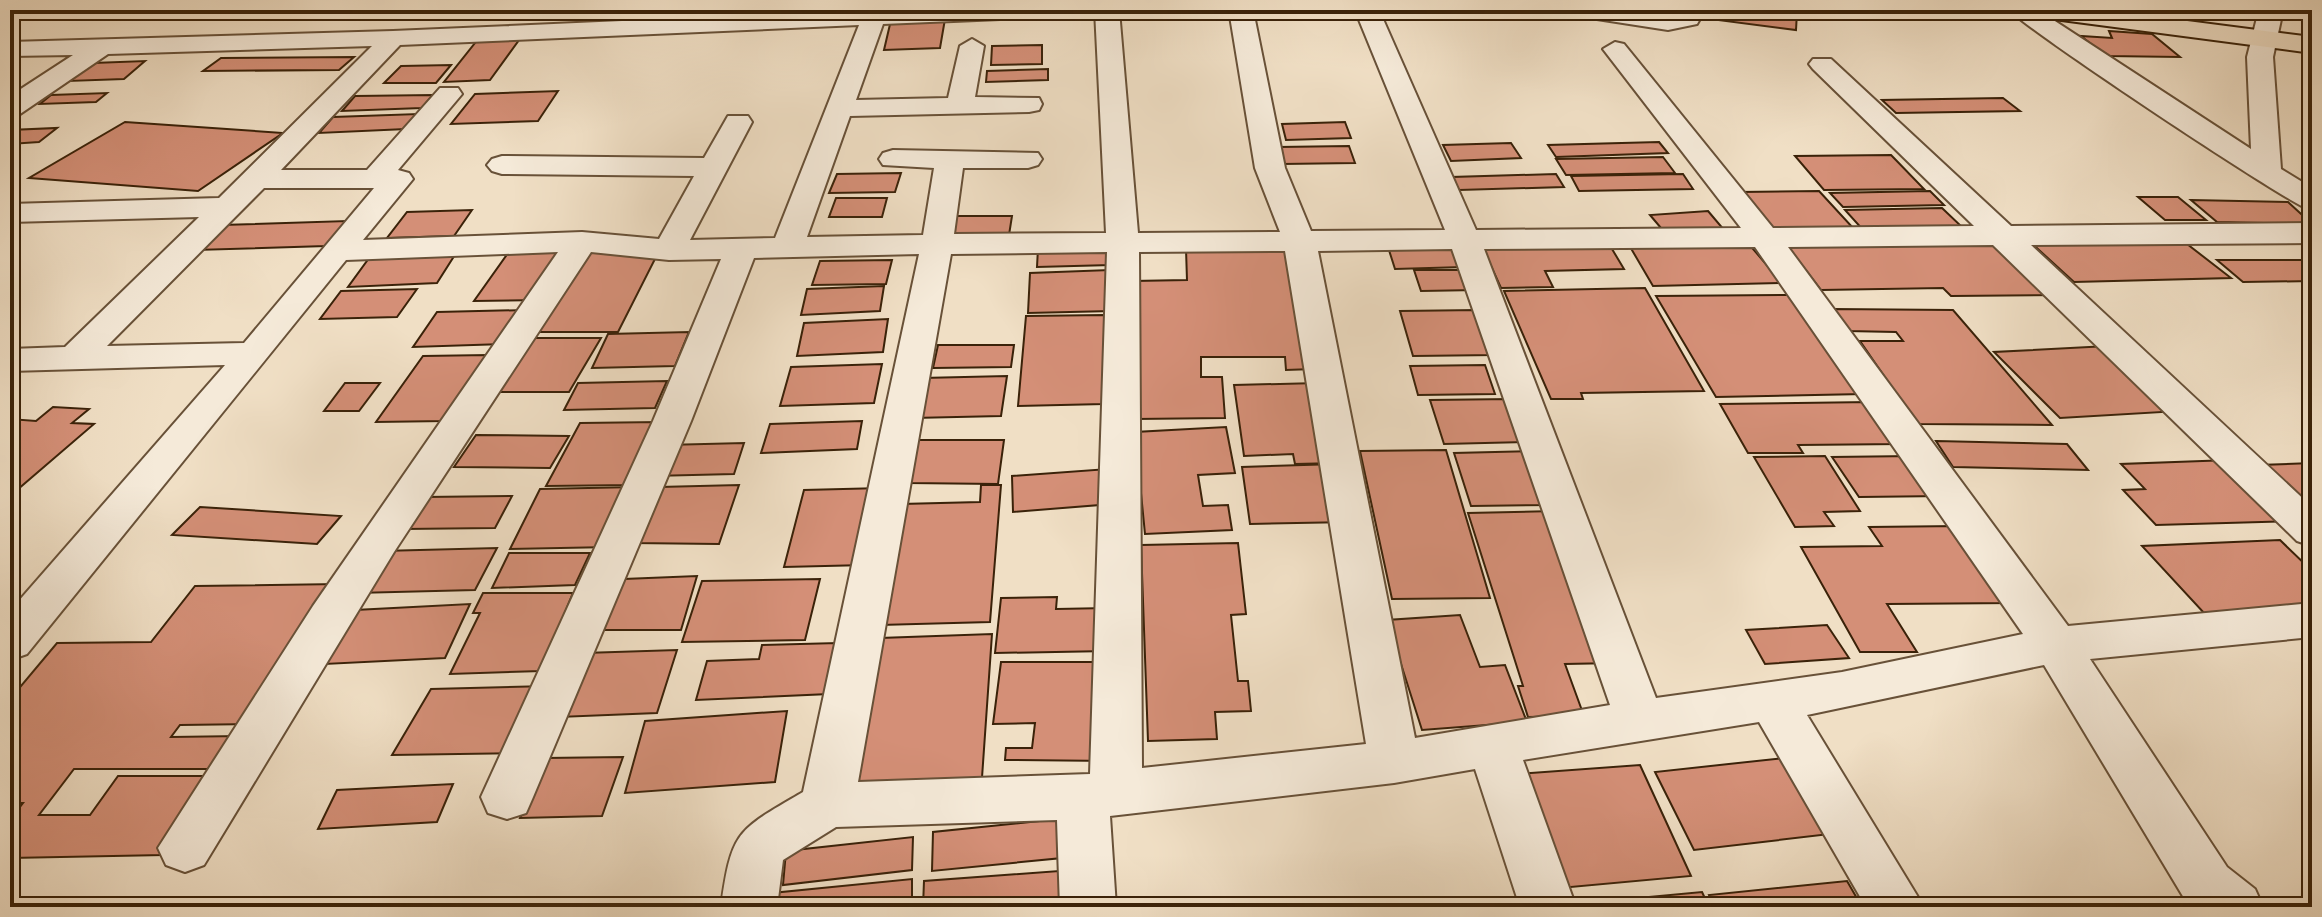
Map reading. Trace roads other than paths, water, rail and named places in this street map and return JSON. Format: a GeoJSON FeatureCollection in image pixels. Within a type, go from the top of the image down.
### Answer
{"type":"FeatureCollection","features":[{"type":"Feature","properties":{"kind":"main road"},"geometry":{"type":"LineString","coordinates":[[2046,10],[2266,27]]}},
{"type":"Feature","properties":{"kind":"main road"},"geometry":{"type":"LineString","coordinates":[[2109,10],[2266,27],[2312,43]]}},
{"type":"Feature","properties":{"kind":"street"},"geometry":{"type":"LineString","coordinates":[[519,33],[538,10]]}},
{"type":"Feature","properties":{"kind":"street"},"geometry":{"type":"LineString","coordinates":[[10,49],[519,33],[782,15],[874,17],[1046,10]]}},
{"type":"Feature","properties":{"kind":"street"},"geometry":{"type":"LineString","coordinates":[[1088,907],[1099,795],[1123,244],[1107,10]]}},
{"type":"Feature","properties":{"kind":"street"},"geometry":{"type":"LineString","coordinates":[[1241,10],[1270,168],[1300,243],[1394,762]]}},
{"type":"Feature","properties":{"kind":"street"},"geometry":{"type":"LineString","coordinates":[[1367,10],[1465,241],[1640,720]]}},
{"type":"Feature","properties":{"kind":"street"},"geometry":{"type":"LineString","coordinates":[[1584,10],[1668,23],[1689,19],[1693,10]]}},
{"type":"Feature","properties":{"kind":"street"},"geometry":{"type":"LineString","coordinates":[[2022,10],[2312,202]]}},
{"type":"Feature","properties":{"kind":"street"},"geometry":{"type":"LineString","coordinates":[[786,250],[874,17]]}},
{"type":"Feature","properties":{"kind":"street"},"geometry":{"type":"LineString","coordinates":[[2266,27],[2267,173]]}},
{"type":"Feature","properties":{"kind":"street"},"geometry":{"type":"LineString","coordinates":[[75,357],[228,207],[393,38]]}},
{"type":"Feature","properties":{"kind":"street"},"geometry":{"type":"LineString","coordinates":[[10,108],[103,46]]}},
{"type":"Feature","properties":{"kind":"street"},"geometry":{"type":"LineString","coordinates":[[960,105],[972,46]]}},
{"type":"Feature","properties":{"kind":"street"},"geometry":{"type":"LineString","coordinates":[[1615,49],[1765,238],[2056,645],[2207,885],[2235,907]]}},
{"type":"Feature","properties":{"kind":"street"},"geometry":{"type":"LineString","coordinates":[[1822,64],[2312,531]]}},
{"type":"Feature","properties":{"kind":"street"},"geometry":{"type":"LineString","coordinates":[[376,178],[449,94]]}},
{"type":"Feature","properties":{"kind":"street"},"geometry":{"type":"LineString","coordinates":[[840,108],[1029,104]]}},
{"type":"Feature","properties":{"kind":"street"},"geometry":{"type":"LineString","coordinates":[[669,250],[738,122]]}},
{"type":"Feature","properties":{"kind":"street"},"geometry":{"type":"LineString","coordinates":[[893,159],[1028,159]]}},
{"type":"Feature","properties":{"kind":"street"},"geometry":{"type":"LineString","coordinates":[[827,805],[937,244],[950,159]]}},
{"type":"Feature","properties":{"kind":"street"},"geometry":{"type":"LineString","coordinates":[[502,165],[713,167]]}},
{"type":"Feature","properties":{"kind":"street"},"geometry":{"type":"LineString","coordinates":[[10,642],[398,179],[255,179]]}},
{"type":"Feature","properties":{"kind":"street"},"geometry":{"type":"LineString","coordinates":[[10,213],[228,207]]}},
{"type":"Feature","properties":{"kind":"street"},"geometry":{"type":"LineString","coordinates":[[337,251],[582,242],[669,250],[786,250],[937,244],[2006,238],[2312,233]]}},
{"type":"Feature","properties":{"kind":"street"},"geometry":{"type":"LineString","coordinates":[[185,848],[249,741],[450,431],[582,242]]}},
{"type":"Feature","properties":{"kind":"street"},"geometry":{"type":"LineString","coordinates":[[507,797],[672,421],[741,250]]}},
{"type":"Feature","properties":{"kind":"street"},"geometry":{"type":"LineString","coordinates":[[10,360],[254,354]]}},
{"type":"Feature","properties":{"kind":"street"},"geometry":{"type":"LineString","coordinates":[[749,907],[755,861],[764,843],[827,805],[1099,795],[1394,762],[1640,720],[1842,691],[2056,645],[2312,620]]}},
{"type":"Feature","properties":{"kind":"street"},"geometry":{"type":"LineString","coordinates":[[1772,701],[1896,907]]}},
{"type":"Feature","properties":{"kind":"street"},"geometry":{"type":"LineString","coordinates":[[1492,745],[1548,907]]}}]}
